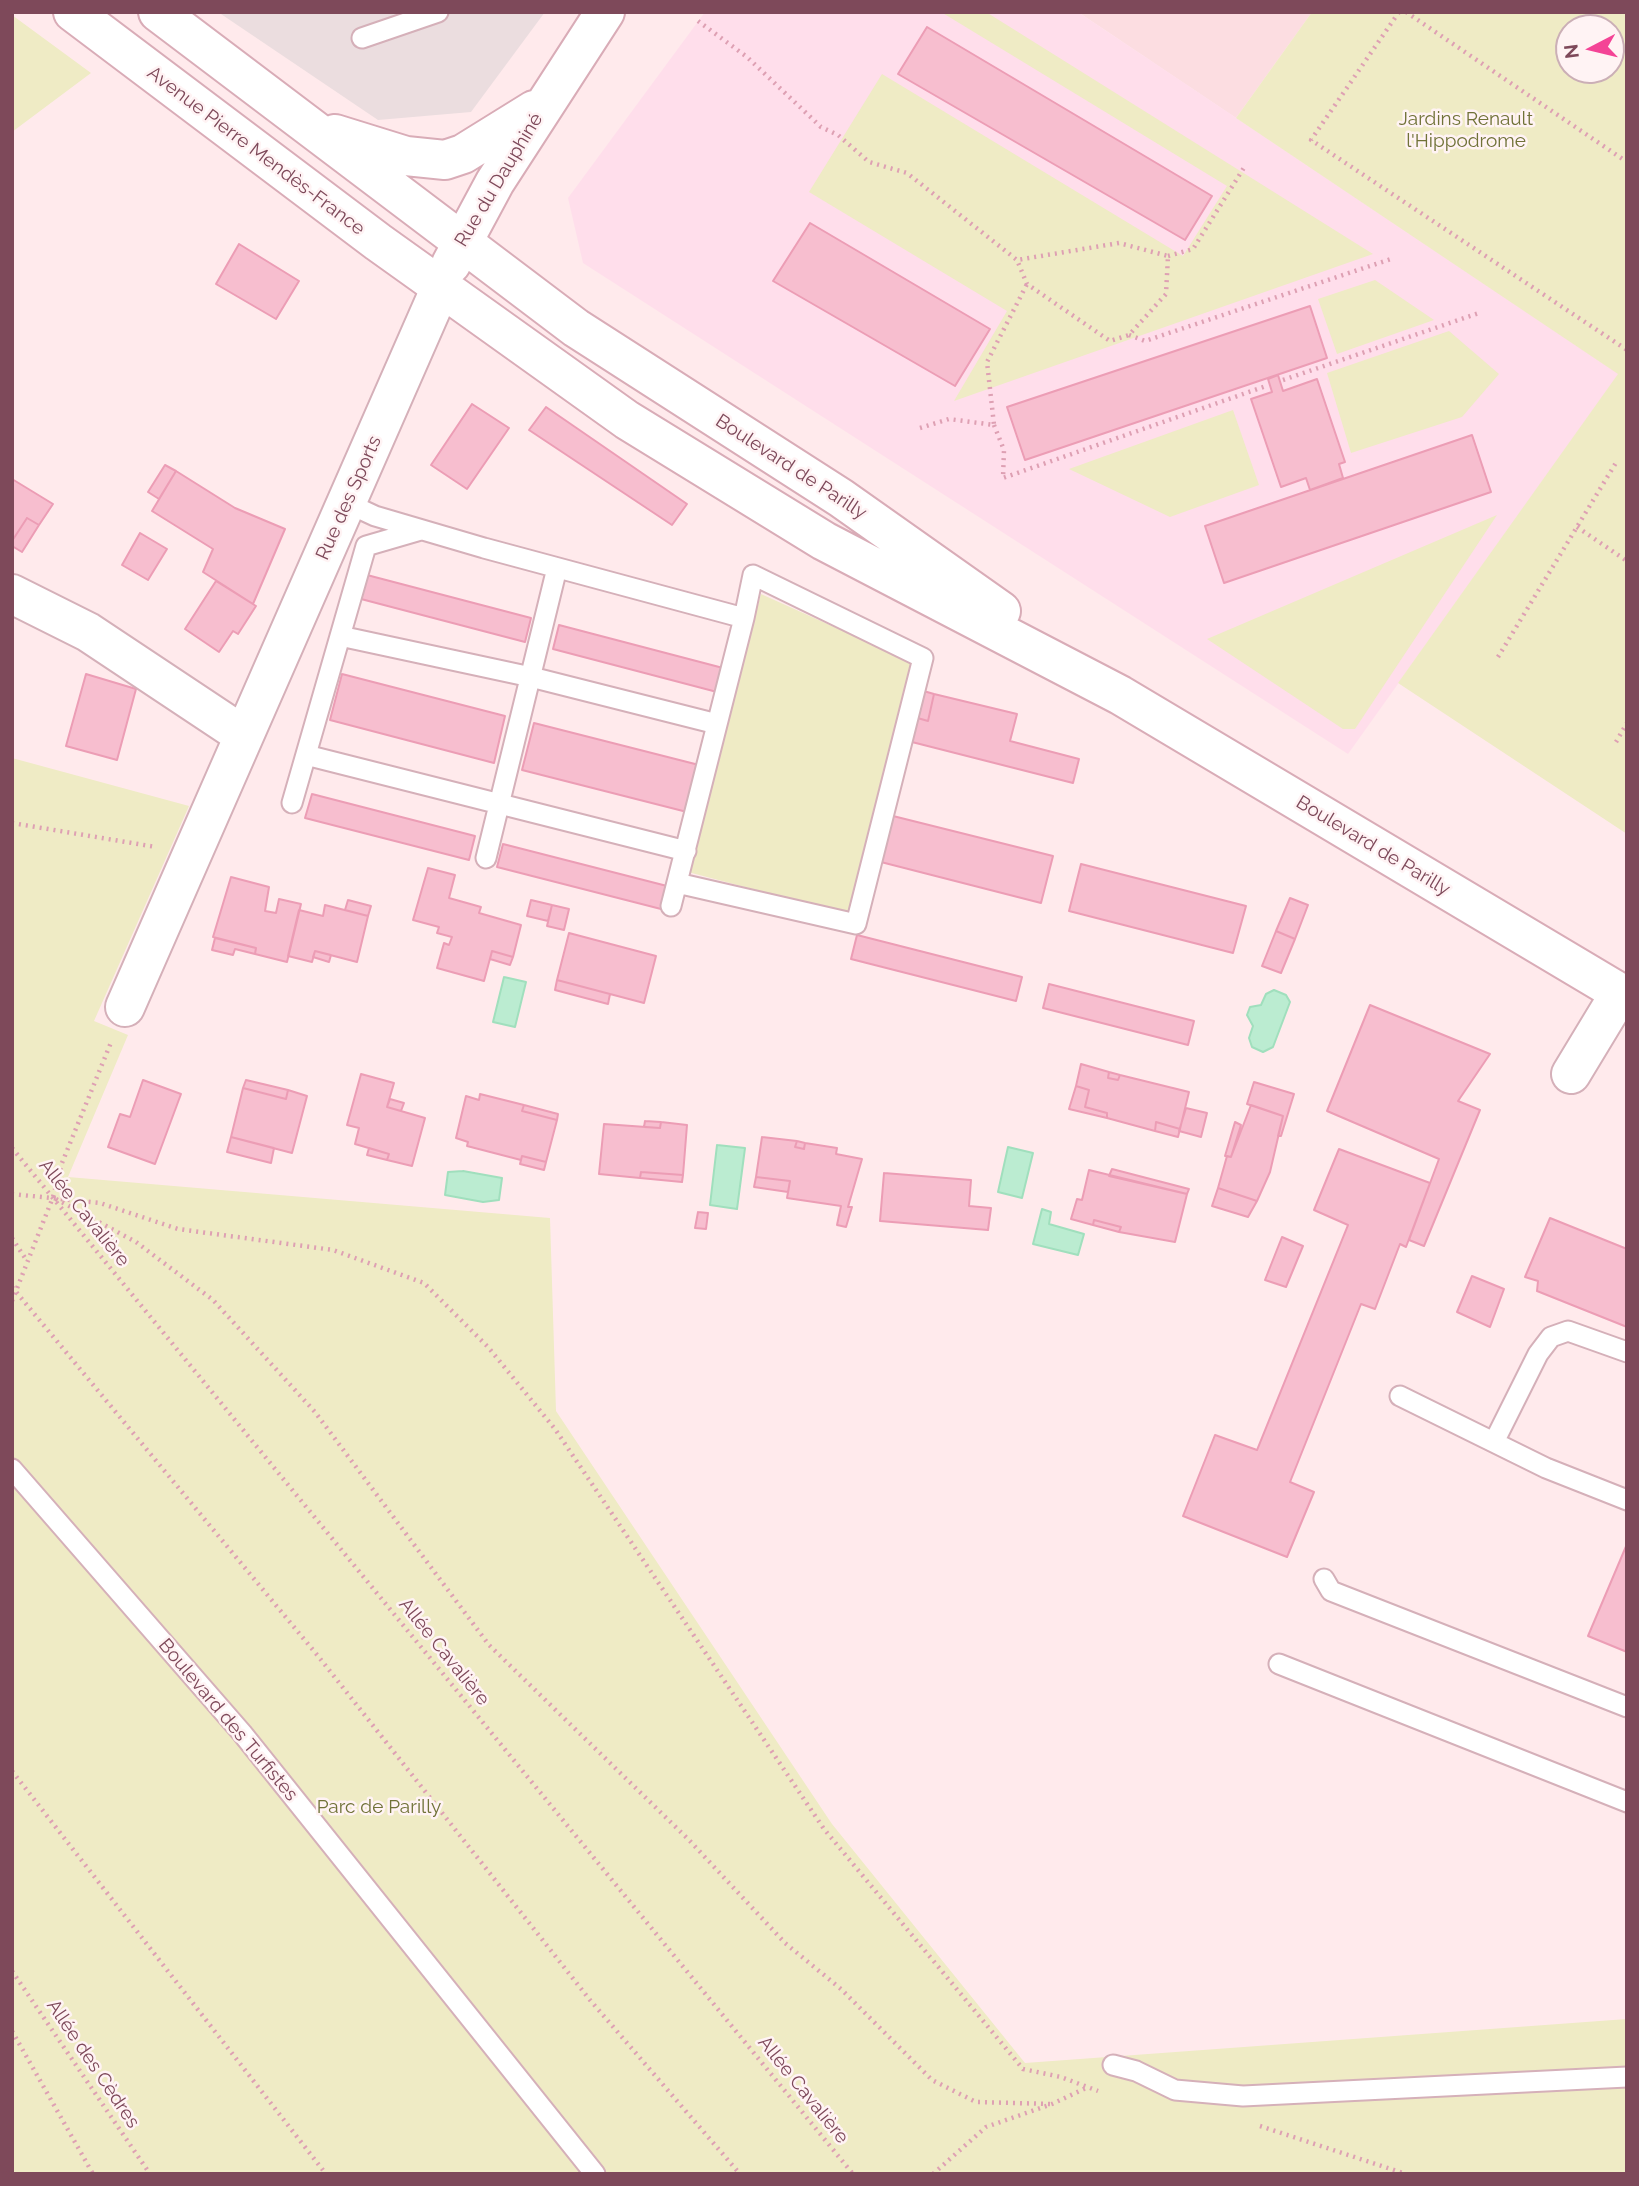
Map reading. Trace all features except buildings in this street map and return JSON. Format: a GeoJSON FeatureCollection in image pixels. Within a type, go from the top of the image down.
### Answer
{"type":"FeatureCollection","features":[{"type":"Feature","properties":{"kind":"main road","name":"Avenue Pierre Mendès-France"},"geometry":{"type":"LineString","coordinates":[[73,12],[452,263]]}},
{"type":"Feature","properties":{"kind":"main road"},"geometry":{"type":"LineString","coordinates":[[158,12],[312,127],[452,263]]}},
{"type":"Feature","properties":{"kind":"main road","name":"Rue du Dauphiné"},"geometry":{"type":"LineString","coordinates":[[452,263],[547,100],[605,12]]}},
{"type":"Feature","properties":{"kind":"main road","name":"Rue du Dauphiné"},"geometry":{"type":"LineString","coordinates":[[312,127],[406,156],[445,160],[463,154],[522,120],[547,100]]}},
{"type":"Feature","properties":{"kind":"main road","name":"Rue des Sports"},"geometry":{"type":"LineString","coordinates":[[125,1007],[452,263]]}},
{"type":"Feature","properties":{"kind":"main road","name":"Boulevard de Parilly"},"geometry":{"type":"LineString","coordinates":[[452,263],[576,328],[841,498],[1120,695]]}},
{"type":"Feature","properties":{"kind":"main road","name":"Boulevard de Parilly"},"geometry":{"type":"LineString","coordinates":[[452,263],[628,420],[824,541],[1120,695],[1623,995]]}},
{"type":"Feature","properties":{"kind":"main road"},"geometry":{"type":"LineString","coordinates":[[12,594],[88,632],[243,735]]}},
{"type":"Feature","properties":{"kind":"main road"},"geometry":{"type":"LineString","coordinates":[[1571,1074],[1623,995]]}},
{"type":"Feature","properties":{"kind":"lane"},"geometry":{"type":"LineString","coordinates":[[362,38],[438,12]]}},
{"type":"Feature","properties":{"kind":"lane"},"geometry":{"type":"LineString","coordinates":[[347,503],[375,516],[422,530],[744,618]]}},
{"type":"Feature","properties":{"kind":"lane"},"geometry":{"type":"LineString","coordinates":[[292,803],[366,547],[422,530]]}},
{"type":"Feature","properties":{"kind":"lane"},"geometry":{"type":"LineString","coordinates":[[486,858],[557,568]]}},
{"type":"Feature","properties":{"kind":"lane"},"geometry":{"type":"LineString","coordinates":[[671,906],[753,575],[923,659],[856,924],[677,883]]}},
{"type":"Feature","properties":{"kind":"lane"},"geometry":{"type":"LineString","coordinates":[[340,636],[531,677],[717,724]]}},
{"type":"Feature","properties":{"kind":"lane"},"geometry":{"type":"LineString","coordinates":[[306,755],[499,806],[685,850]]}},
{"type":"Feature","properties":{"kind":"lane"},"geometry":{"type":"LineString","coordinates":[[1494,1442],[1538,1354],[1551,1336],[1567,1331],[1627,1352]]}},
{"type":"Feature","properties":{"kind":"lane"},"geometry":{"type":"LineString","coordinates":[[1400,1396],[1546,1468],[1627,1500]]}},
{"type":"Feature","properties":{"kind":"lane","name":"Boulevard des Turfistes"},"geometry":{"type":"LineString","coordinates":[[12,1469],[242,1733],[596,2174]]}},
{"type":"Feature","properties":{"kind":"lane"},"geometry":{"type":"LineString","coordinates":[[1324,1579],[1332,1591],[1627,1707]]}},
{"type":"Feature","properties":{"kind":"lane"},"geometry":{"type":"LineString","coordinates":[[1279,1664],[1627,1802]]}},
{"type":"Feature","properties":{"kind":"lane"},"geometry":{"type":"LineString","coordinates":[[1114,2065],[1136,2071],[1175,2090],[1243,2096],[1627,2077]]}},
{"type":"Feature","properties":{"kind":"path"},"geometry":{"type":"LineString","coordinates":[[1399,12],[1311,139],[1627,351]]}},
{"type":"Feature","properties":{"kind":"path"},"geometry":{"type":"LineString","coordinates":[[1406,12],[1627,162]]}},
{"type":"Feature","properties":{"kind":"path"},"geometry":{"type":"LineString","coordinates":[[698,21],[747,57],[821,127],[838,135],[869,162],[907,173],[1017,260],[1027,284],[1110,341],[1129,335],[1166,294],[1168,256]]}},
{"type":"Feature","properties":{"kind":"path"},"geometry":{"type":"LineString","coordinates":[[1017,260],[1119,243],[1168,256],[1193,249],[1245,166]]}},
{"type":"Feature","properties":{"kind":"path"},"geometry":{"type":"LineString","coordinates":[[1129,335],[1145,341],[1394,258]]}},
{"type":"Feature","properties":{"kind":"path"},"geometry":{"type":"LineString","coordinates":[[1027,284],[988,362],[994,425],[1004,450],[1003,478],[1266,386]]}},
{"type":"Feature","properties":{"kind":"path"},"geometry":{"type":"LineString","coordinates":[[1283,380],[1479,313]]}},
{"type":"Feature","properties":{"kind":"path"},"geometry":{"type":"LineString","coordinates":[[920,428],[949,419],[994,425]]}},
{"type":"Feature","properties":{"kind":"path"},"geometry":{"type":"LineString","coordinates":[[1498,657],[1617,461]]}},
{"type":"Feature","properties":{"kind":"path"},"geometry":{"type":"LineString","coordinates":[[1577,527],[1627,561]]}},
{"type":"Feature","properties":{"kind":"path"},"geometry":{"type":"LineString","coordinates":[[1616,742],[1627,723]]}},
{"type":"Feature","properties":{"kind":"path"},"geometry":{"type":"LineString","coordinates":[[12,823],[191,852]]}},
{"type":"Feature","properties":{"kind":"path"},"geometry":{"type":"LineString","coordinates":[[12,1301],[14,1289],[53,1197],[62,1163],[125,1007]]}},
{"type":"Feature","properties":{"kind":"path","name":"Allée Cavalière"},"geometry":{"type":"LineString","coordinates":[[12,1148],[853,2174]]}},
{"type":"Feature","properties":{"kind":"path"},"geometry":{"type":"LineString","coordinates":[[12,1195],[100,1203],[178,1229],[333,1250],[424,1283],[488,1347],[555,1429],[824,1829],[1023,2069],[1062,2077],[1085,2088],[1052,2104],[986,2127],[933,2174]]}},
{"type":"Feature","properties":{"kind":"path"},"geometry":{"type":"LineString","coordinates":[[53,1197],[136,1242],[213,1300],[315,1412],[489,1645],[689,1840],[785,1943],[841,1989],[932,2080],[976,2102],[1052,2104]]}},
{"type":"Feature","properties":{"kind":"path"},"geometry":{"type":"LineString","coordinates":[[12,1238],[28,1261]]}},
{"type":"Feature","properties":{"kind":"path"},"geometry":{"type":"LineString","coordinates":[[14,1289],[327,1667],[590,2000],[740,2174]]}},
{"type":"Feature","properties":{"kind":"path"},"geometry":{"type":"LineString","coordinates":[[12,1771],[326,2174]]}},
{"type":"Feature","properties":{"kind":"path","name":"Allée des Cèdres"},"geometry":{"type":"LineString","coordinates":[[12,1971],[150,2174]]}},
{"type":"Feature","properties":{"kind":"path"},"geometry":{"type":"LineString","coordinates":[[12,2031],[93,2174]]}},
{"type":"Feature","properties":{"kind":"shaded area"},"geometry":{"type":"Polygon","coordinates":[[[218,12],[545,12],[471,112],[378,120],[218,12]]]}},
{"type":"Feature","properties":{"kind":"shaded area"},"geometry":{"type":"Polygon","coordinates":[[[705,12],[1078,12],[1619,374],[1348,754],[583,263],[568,198],[705,12]]]}},
{"type":"Feature","properties":{"kind":"shaded area"},"geometry":{"type":"Polygon","coordinates":[[[1078,12],[1312,12],[1236,118],[1078,12]]]}},
{"type":"Feature","properties":{"kind":"shaded area"},"geometry":{"type":"Polygon","coordinates":[[[504,977],[526,982],[515,1027],[493,1022],[504,977]]]}},
{"type":"Feature","properties":{"kind":"shaded area"},"geometry":{"type":"Polygon","coordinates":[[[1274,990],[1286,995],[1290,1002],[1273,1047],[1263,1052],[1252,1047],[1249,1038],[1253,1026],[1247,1015],[1250,1007],[1261,1005],[1266,994],[1274,990]]]}},
{"type":"Feature","properties":{"kind":"shaded area"},"geometry":{"type":"Polygon","coordinates":[[[717,1145],[745,1148],[737,1209],[710,1205],[717,1145]]]}},
{"type":"Feature","properties":{"kind":"shaded area"},"geometry":{"type":"Polygon","coordinates":[[[1008,1147],[1033,1153],[1022,1198],[998,1192],[1008,1147]]]}},
{"type":"Feature","properties":{"kind":"shaded area"},"geometry":{"type":"Polygon","coordinates":[[[463,1171],[502,1178],[499,1200],[483,1202],[445,1195],[448,1172],[463,1171]]]}},
{"type":"Feature","properties":{"kind":"shaded area"},"geometry":{"type":"Polygon","coordinates":[[[1042,1209],[1051,1212],[1049,1224],[1084,1234],[1078,1255],[1033,1244],[1042,1209]]]}},
{"type":"Feature","properties":{"kind":"green space"},"geometry":{"type":"Polygon","coordinates":[[[941,12],[986,12],[1373,254],[954,401],[1007,311],[809,192],[882,74],[1183,256],[1227,186],[941,12]]]}},
{"type":"Feature","properties":{"kind":"green space","name":"Jardins Renault l'Hippodrome"},"geometry":{"type":"Polygon","coordinates":[[[1312,12],[1627,12],[1627,834],[1398,683],[1618,374],[1236,118],[1312,12]]]}},
{"type":"Feature","properties":{"kind":"green space"},"geometry":{"type":"Polygon","coordinates":[[[12,15],[91,73],[12,132],[12,15]]]}},
{"type":"Feature","properties":{"kind":"green space"},"geometry":{"type":"Polygon","coordinates":[[[1375,280],[1434,320],[1337,354],[1318,299],[1375,280]]]}},
{"type":"Feature","properties":{"kind":"green space"},"geometry":{"type":"Polygon","coordinates":[[[1449,331],[1499,374],[1462,417],[1351,453],[1327,373],[1449,331]]]}},
{"type":"Feature","properties":{"kind":"green space"},"geometry":{"type":"Polygon","coordinates":[[[1233,410],[1259,485],[1170,517],[1069,469],[1233,410]]]}},
{"type":"Feature","properties":{"kind":"green space"},"geometry":{"type":"Polygon","coordinates":[[[1497,515],[1355,729],[1343,729],[1207,639],[1497,515]]]}},
{"type":"Feature","properties":{"kind":"green space"},"geometry":{"type":"Polygon","coordinates":[[[761,594],[914,663],[851,915],[688,872],[761,594]]]}},
{"type":"Feature","properties":{"kind":"green space","name":"Parc de Parilly"},"geometry":{"type":"Polygon","coordinates":[[[12,758],[189,806],[94,1021],[128,1035],[68,1177],[550,1218],[556,1411],[832,1824],[1025,2063],[1627,2019],[1627,2174],[12,2174],[12,758]]]}}]}
